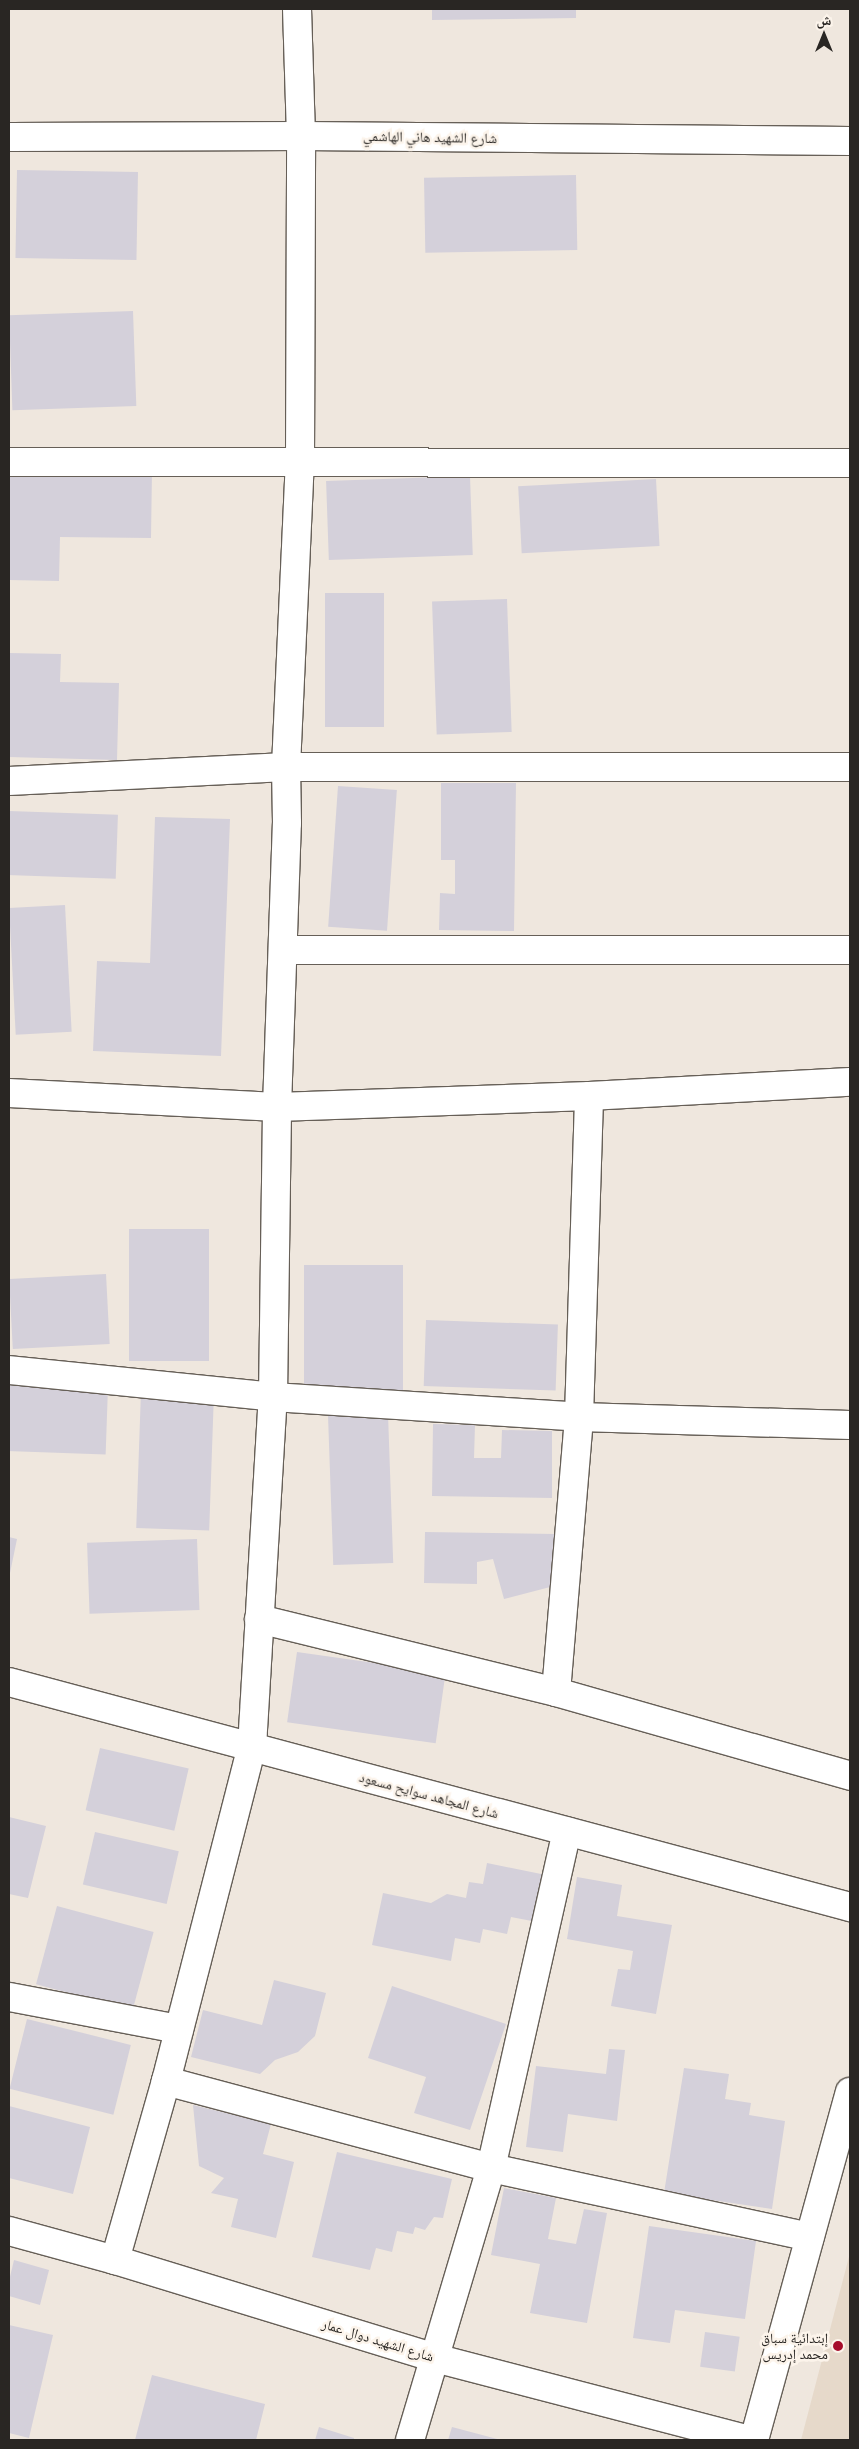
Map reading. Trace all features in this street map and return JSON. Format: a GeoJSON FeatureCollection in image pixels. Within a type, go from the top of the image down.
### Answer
{"type":"FeatureCollection","features":[{"type":"Feature","properties":{"kind":"street"},"geometry":{"type":"LineString","coordinates":[[115,2260],[166,2081],[252,1747],[273,1397],[277,1107],[287,823],[286,767],[300,461],[301,136],[297,9]]}},
{"type":"Feature","properties":{"kind":"street","name":"شارع الشهيد هاني الهاشمي"},"geometry":{"type":"LineString","coordinates":[[9,137],[301,136],[850,141]]}},
{"type":"Feature","properties":{"kind":"street"},"geometry":{"type":"LineString","coordinates":[[9,462],[850,463]]}},
{"type":"Feature","properties":{"kind":"street"},"geometry":{"type":"LineString","coordinates":[[9,781],[286,767],[850,767]]}},
{"type":"Feature","properties":{"kind":"street"},"geometry":{"type":"LineString","coordinates":[[284,950],[850,950]]}},
{"type":"Feature","properties":{"kind":"street"},"geometry":{"type":"LineString","coordinates":[[9,1093],[277,1107],[589,1096],[850,1082]]}},
{"type":"Feature","properties":{"kind":"street"},"geometry":{"type":"LineString","coordinates":[[556,1692],[579,1417],[589,1096]]}},
{"type":"Feature","properties":{"kind":"street"},"geometry":{"type":"LineString","coordinates":[[9,1370],[273,1397],[579,1417],[850,1425]]}},
{"type":"Feature","properties":{"kind":"street"},"geometry":{"type":"LineString","coordinates":[[259,1620],[556,1692],[850,1776]]}},
{"type":"Feature","properties":{"kind":"street","name":"شارع المجاهد سوايح مسعود"},"geometry":{"type":"LineString","coordinates":[[9,1682],[850,1907]]}},
{"type":"Feature","properties":{"kind":"street"},"geometry":{"type":"LineString","coordinates":[[410,2440],[491,2168],[566,1831]]}},
{"type":"Feature","properties":{"kind":"street"},"geometry":{"type":"LineString","coordinates":[[9,1997],[179,2030]]}},
{"type":"Feature","properties":{"kind":"street"},"geometry":{"type":"LineString","coordinates":[[166,2081],[491,2168],[810,2237]]}},
{"type":"Feature","properties":{"kind":"street"},"geometry":{"type":"LineString","coordinates":[[754,2440],[850,2092]]}},
{"type":"Feature","properties":{"kind":"street","name":"شارع الشهيد دوال عمار"},"geometry":{"type":"LineString","coordinates":[[9,2231],[115,2260],[435,2358],[750,2440]]}},
{"type":"Feature","properties":{"kind":"shaded area","name":"إبتدائية سباق محمد إدريس"},"geometry":{"type":"Polygon","coordinates":[[[850,2253],[850,2440],[801,2440],[850,2253]]]}},
{"type":"Feature","properties":{"kind":"building"},"geometry":{"type":"Polygon","coordinates":[[[432,9],[576,9],[576,18],[432,20],[432,9]]]}},
{"type":"Feature","properties":{"kind":"building"},"geometry":{"type":"Polygon","coordinates":[[[17,170],[138,172],[136,260],[15,258],[17,170]]]}},
{"type":"Feature","properties":{"kind":"building"},"geometry":{"type":"Polygon","coordinates":[[[576,175],[577,250],[425,253],[424,178],[576,175]]]}},
{"type":"Feature","properties":{"kind":"building"},"geometry":{"type":"Polygon","coordinates":[[[133,311],[136,406],[12,410],[9,315],[133,311]]]}},
{"type":"Feature","properties":{"kind":"building"},"geometry":{"type":"Polygon","coordinates":[[[9,469],[152,471],[151,538],[60,537],[59,581],[9,580],[9,469]]]}},
{"type":"Feature","properties":{"kind":"building"},"geometry":{"type":"Polygon","coordinates":[[[470,476],[473,555],[329,560],[326,481],[470,476]]]}},
{"type":"Feature","properties":{"kind":"building"},"geometry":{"type":"Polygon","coordinates":[[[656,479],[660,546],[522,553],[518,486],[656,479]]]}},
{"type":"Feature","properties":{"kind":"building"},"geometry":{"type":"Polygon","coordinates":[[[325,593],[384,593],[384,727],[325,727],[325,593]]]}},
{"type":"Feature","properties":{"kind":"building"},"geometry":{"type":"Polygon","coordinates":[[[507,599],[512,732],[437,735],[432,602],[507,599]]]}},
{"type":"Feature","properties":{"kind":"building"},"geometry":{"type":"Polygon","coordinates":[[[9,653],[61,654],[60,682],[119,683],[117,760],[9,757],[9,653]]]}},
{"type":"Feature","properties":{"kind":"building"},"geometry":{"type":"Polygon","coordinates":[[[441,783],[516,783],[514,931],[439,930],[440,893],[455,894],[455,860],[441,860],[441,783]]]}},
{"type":"Feature","properties":{"kind":"building"},"geometry":{"type":"Polygon","coordinates":[[[338,786],[397,790],[387,931],[328,927],[338,786]]]}},
{"type":"Feature","properties":{"kind":"building"},"geometry":{"type":"Polygon","coordinates":[[[9,811],[118,815],[116,879],[9,875],[9,811]]]}},
{"type":"Feature","properties":{"kind":"building"},"geometry":{"type":"Polygon","coordinates":[[[155,817],[230,819],[221,1056],[93,1051],[97,961],[150,963],[155,817]]]}},
{"type":"Feature","properties":{"kind":"building"},"geometry":{"type":"Polygon","coordinates":[[[65,905],[72,1032],[16,1035],[9,908],[65,905]]]}},
{"type":"Feature","properties":{"kind":"building"},"geometry":{"type":"Polygon","coordinates":[[[129,1229],[209,1229],[209,1361],[129,1361],[129,1229]]]}},
{"type":"Feature","properties":{"kind":"building"},"geometry":{"type":"Polygon","coordinates":[[[304,1265],[403,1265],[403,1391],[304,1391],[304,1265]]]}},
{"type":"Feature","properties":{"kind":"building"},"geometry":{"type":"Polygon","coordinates":[[[106,1274],[110,1344],[13,1349],[9,1279],[106,1274]]]}},
{"type":"Feature","properties":{"kind":"building"},"geometry":{"type":"Polygon","coordinates":[[[426,1320],[558,1325],[556,1391],[424,1386],[426,1320]]]}},
{"type":"Feature","properties":{"kind":"building"},"geometry":{"type":"Polygon","coordinates":[[[9,1385],[108,1388],[106,1454],[9,1451],[9,1385]]]}},
{"type":"Feature","properties":{"kind":"building"},"geometry":{"type":"Polygon","coordinates":[[[141,1391],[214,1394],[209,1530],[136,1528],[141,1391]]]}},
{"type":"Feature","properties":{"kind":"building"},"geometry":{"type":"Polygon","coordinates":[[[388,1414],[393,1563],[333,1565],[328,1416],[388,1414]]]}},
{"type":"Feature","properties":{"kind":"building"},"geometry":{"type":"Polygon","coordinates":[[[433,1424],[475,1425],[474,1458],[501,1458],[502,1430],[552,1431],[552,1498],[432,1496],[433,1424]]]}},
{"type":"Feature","properties":{"kind":"building"},"geometry":{"type":"Polygon","coordinates":[[[425,1532],[555,1534],[554,1586],[504,1599],[493,1559],[477,1562],[477,1584],[424,1583],[425,1532]]]}},
{"type":"Feature","properties":{"kind":"building"},"geometry":{"type":"Polygon","coordinates":[[[9,1537],[17,1539],[10,1573],[9,1573],[9,1537]]]}},
{"type":"Feature","properties":{"kind":"building"},"geometry":{"type":"Polygon","coordinates":[[[197,1539],[199,1610],[90,1614],[87,1543],[197,1539]]]}},
{"type":"Feature","properties":{"kind":"building"},"geometry":{"type":"Polygon","coordinates":[[[297,1652],[446,1673],[436,1743],[287,1722],[297,1652]]]}},
{"type":"Feature","properties":{"kind":"building"},"geometry":{"type":"Polygon","coordinates":[[[100,1748],[189,1768],[174,1831],[86,1810],[100,1748]]]}},
{"type":"Feature","properties":{"kind":"building"},"geometry":{"type":"Polygon","coordinates":[[[9,1817],[46,1826],[28,1898],[9,1894],[9,1817]]]}},
{"type":"Feature","properties":{"kind":"building"},"geometry":{"type":"Polygon","coordinates":[[[95,1832],[179,1851],[167,1904],[83,1885],[95,1832]]]}},
{"type":"Feature","properties":{"kind":"building"},"geometry":{"type":"Polygon","coordinates":[[[487,1863],[546,1875],[537,1922],[511,1917],[507,1934],[483,1929],[480,1943],[455,1938],[451,1961],[372,1945],[383,1893],[431,1903],[447,1894],[466,1898],[469,1882],[483,1884],[487,1863]]]}},
{"type":"Feature","properties":{"kind":"building"},"geometry":{"type":"Polygon","coordinates":[[[577,1877],[622,1885],[617,1916],[672,1925],[656,2014],[611,2006],[618,1969],[630,1970],[633,1951],[567,1939],[577,1877]]]}},
{"type":"Feature","properties":{"kind":"building"},"geometry":{"type":"Polygon","coordinates":[[[57,1906],[154,1932],[133,2010],[36,1984],[57,1906]]]}},
{"type":"Feature","properties":{"kind":"building"},"geometry":{"type":"Polygon","coordinates":[[[274,1980],[326,1993],[315,2036],[298,2052],[275,2060],[260,2074],[191,2057],[203,2010],[262,2025],[274,1980]]]}},
{"type":"Feature","properties":{"kind":"building"},"geometry":{"type":"Polygon","coordinates":[[[392,1986],[506,2024],[470,2130],[414,2113],[426,2077],[368,2058],[392,1986]]]}},
{"type":"Feature","properties":{"kind":"building"},"geometry":{"type":"Polygon","coordinates":[[[27,2019],[131,2045],[113,2115],[10,2089],[27,2019]]]}},
{"type":"Feature","properties":{"kind":"building"},"geometry":{"type":"Polygon","coordinates":[[[609,2049],[625,2050],[617,2121],[568,2114],[563,2152],[526,2147],[536,2066],[606,2074],[609,2049]]]}},
{"type":"Feature","properties":{"kind":"building"},"geometry":{"type":"Polygon","coordinates":[[[684,2068],[729,2074],[725,2099],[751,2103],[749,2115],[785,2121],[772,2209],[664,2193],[684,2068]]]}},
{"type":"Feature","properties":{"kind":"building"},"geometry":{"type":"Polygon","coordinates":[[[193,2105],[271,2124],[263,2154],[294,2162],[276,2238],[231,2227],[238,2199],[211,2193],[224,2178],[199,2166],[193,2105]]]}},
{"type":"Feature","properties":{"kind":"building"},"geometry":{"type":"Polygon","coordinates":[[[9,2106],[90,2127],[73,2194],[9,2178],[9,2106]]]}},
{"type":"Feature","properties":{"kind":"building"},"geometry":{"type":"Polygon","coordinates":[[[337,2152],[452,2179],[443,2218],[434,2217],[425,2230],[415,2227],[413,2234],[397,2231],[392,2252],[376,2248],[370,2270],[312,2257],[337,2152]]]}},
{"type":"Feature","properties":{"kind":"building"},"geometry":{"type":"Polygon","coordinates":[[[504,2188],[556,2198],[548,2239],[576,2244],[584,2209],[607,2213],[587,2323],[530,2313],[540,2264],[491,2255],[504,2188]]]}},
{"type":"Feature","properties":{"kind":"building"},"geometry":{"type":"Polygon","coordinates":[[[649,2226],[756,2241],[745,2319],[675,2310],[670,2343],[633,2338],[649,2226]]]}},
{"type":"Feature","properties":{"kind":"building"},"geometry":{"type":"Polygon","coordinates":[[[14,2260],[49,2270],[40,2305],[9,2296],[9,2281],[14,2260]]]}},
{"type":"Feature","properties":{"kind":"building"},"geometry":{"type":"Polygon","coordinates":[[[9,2325],[53,2335],[29,2438],[9,2433],[9,2325]]]}},
{"type":"Feature","properties":{"kind":"building"},"geometry":{"type":"Polygon","coordinates":[[[705,2332],[740,2337],[735,2372],[700,2367],[705,2332]]]}},
{"type":"Feature","properties":{"kind":"building"},"geometry":{"type":"Polygon","coordinates":[[[152,2375],[265,2404],[256,2440],[135,2440],[152,2375]]]}},
{"type":"Feature","properties":{"kind":"building"},"geometry":{"type":"Polygon","coordinates":[[[319,2427],[354,2438],[354,2440],[315,2440],[319,2427]]]}},
{"type":"Feature","properties":{"kind":"building"},"geometry":{"type":"Polygon","coordinates":[[[452,2427],[501,2440],[448,2440],[452,2427]]]}},
{"type":"Feature","properties":{"kind":"place","name":"إبتدائية سباق محمد إدريس"},"geometry":{"type":"Point","coordinates":[838,2346]}}]}
